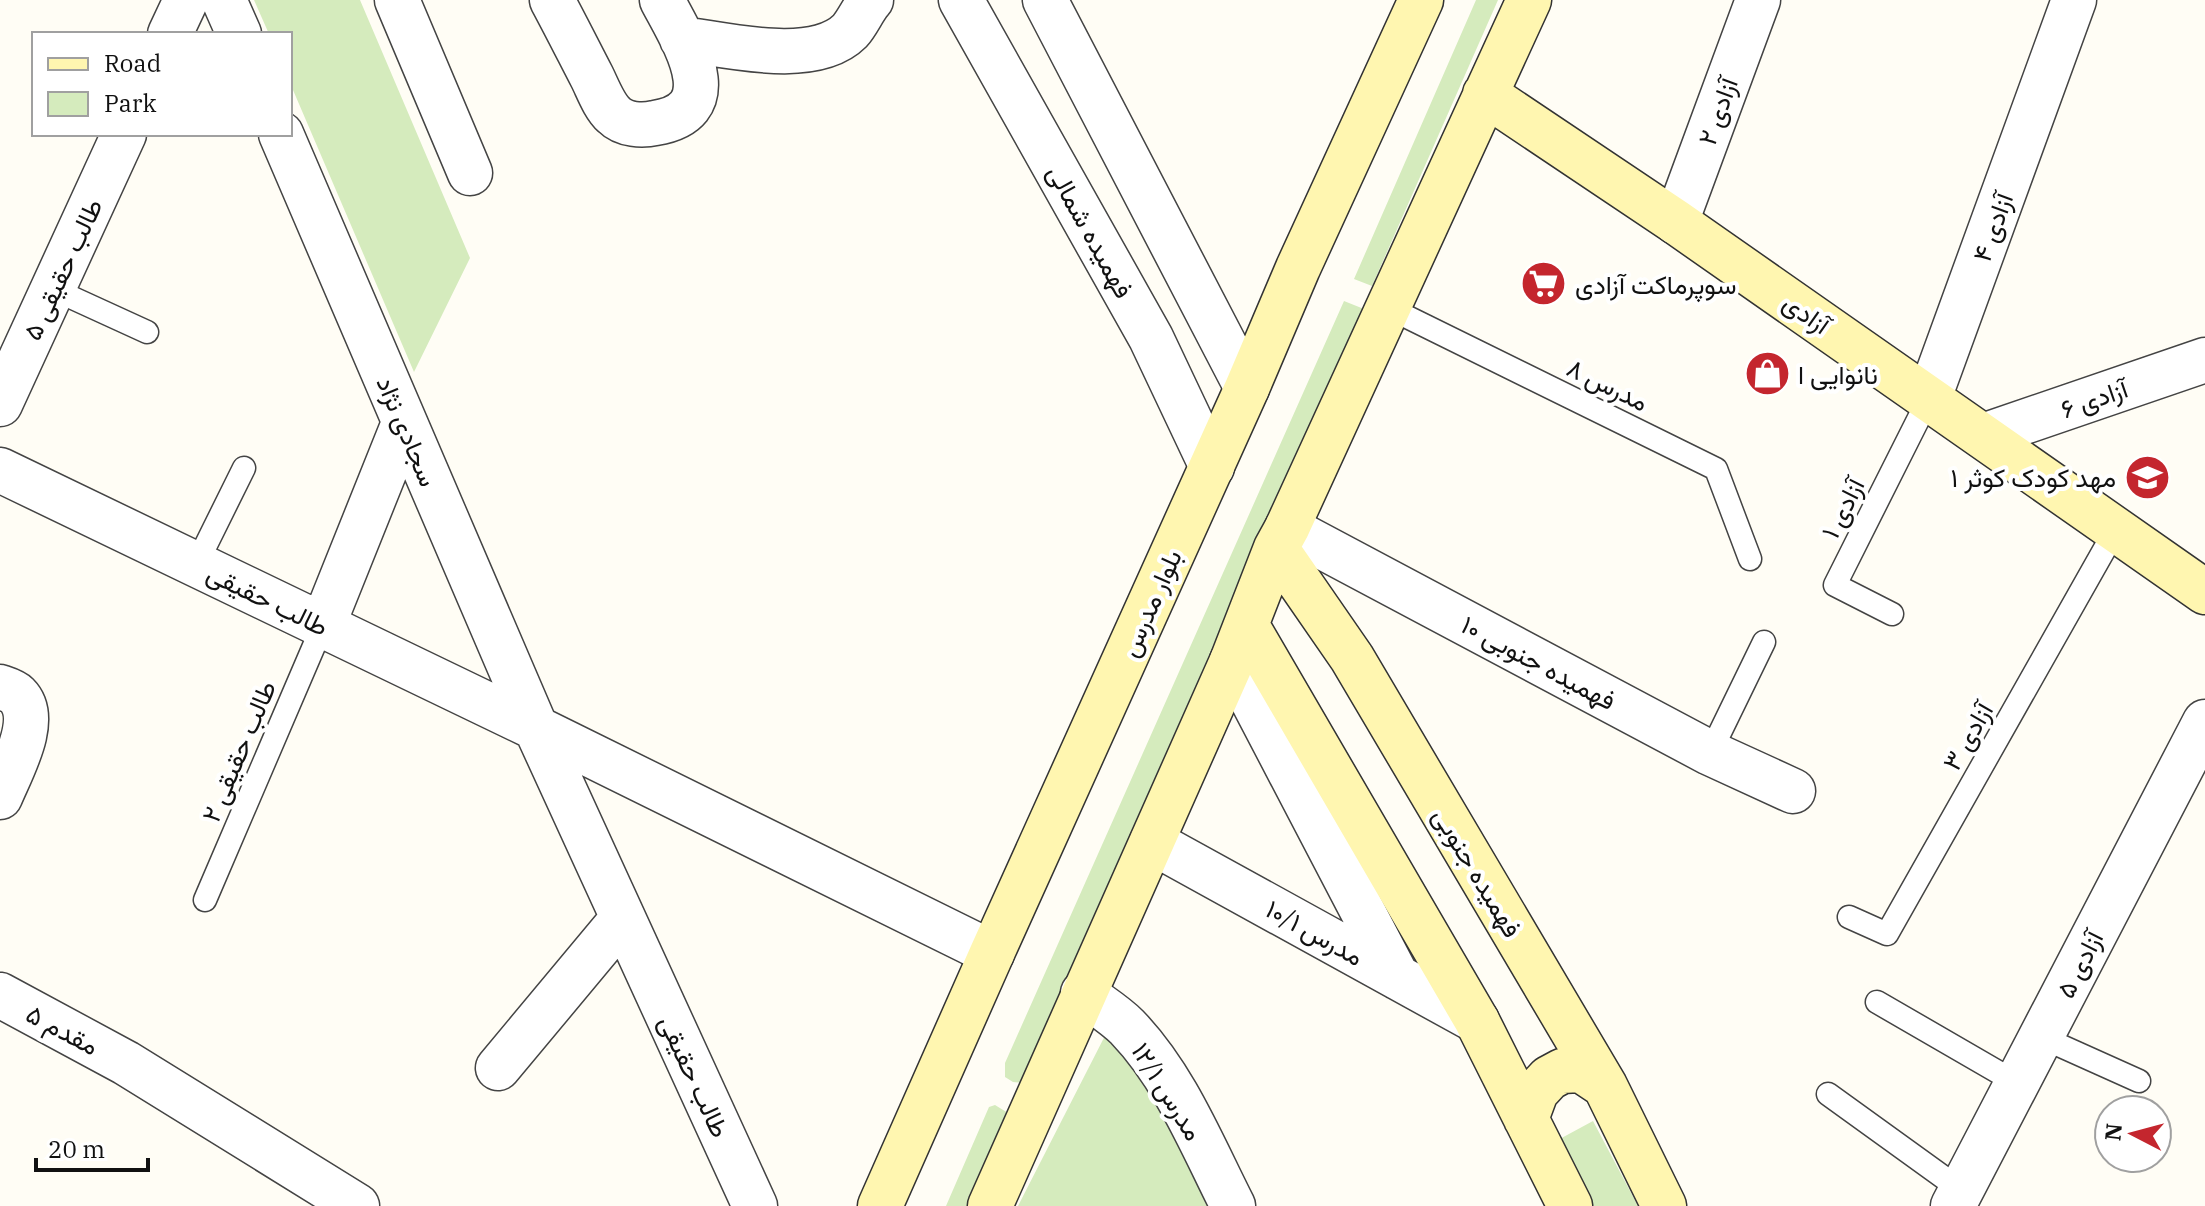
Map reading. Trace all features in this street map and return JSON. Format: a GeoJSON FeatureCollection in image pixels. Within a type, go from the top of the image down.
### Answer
{"type":"FeatureCollection","features":[{"type":"Feature","properties":{"kind":"main road","name":"بلوار مدرس"},"geometry":{"type":"LineString","coordinates":[[880,1206],[1212,467],[1298,268],[1421,0]]}},
{"type":"Feature","properties":{"kind":"main road"},"geometry":{"type":"LineString","coordinates":[[990,1206],[1239,643],[1281,538],[1529,0]]}},
{"type":"Feature","properties":{"kind":"main road","name":"آزادی"},"geometry":{"type":"LineString","coordinates":[[1485,94],[1676,222],[2205,592]]}},
{"type":"Feature","properties":{"kind":"main road","name":"فهمیده جنوبی"},"geometry":{"type":"LineString","coordinates":[[1281,538],[1605,1086],[1664,1206]]}},
{"type":"Feature","properties":{"kind":"main road"},"geometry":{"type":"LineString","coordinates":[[1239,643],[1477,1021],[1570,1206]]}},
{"type":"Feature","properties":{"kind":"main road"},"geometry":{"type":"LineString","coordinates":[[1526,1119],[1536,1092],[1549,1078],[1562,1071],[1581,1070],[1605,1086]]}},
{"type":"Feature","properties":{"kind":"street"},"geometry":{"type":"LineString","coordinates":[[171,32],[186,0]]}},
{"type":"Feature","properties":{"kind":"street"},"geometry":{"type":"LineString","coordinates":[[224,0],[238,32]]}},
{"type":"Feature","properties":{"kind":"street"},"geometry":{"type":"LineString","coordinates":[[397,0],[470,173]]}},
{"type":"Feature","properties":{"kind":"street"},"geometry":{"type":"LineString","coordinates":[[552,0],[601,95],[615,116],[633,124],[654,124],[675,118],[689,109],[697,92],[696,75],[662,0]]}},
{"type":"Feature","properties":{"kind":"street"},"geometry":{"type":"LineString","coordinates":[[682,39],[780,52],[804,50],[831,44],[851,30],[871,0]]}},
{"type":"Feature","properties":{"kind":"street","name":"فهمیده شمالی"},"geometry":{"type":"LineString","coordinates":[[961,0],[1151,338],[1212,467]]}},
{"type":"Feature","properties":{"kind":"street"},"geometry":{"type":"LineString","coordinates":[[1045,0],[1247,388]]}},
{"type":"Feature","properties":{"kind":"street","name":"آزادی ۲"},"geometry":{"type":"LineString","coordinates":[[1676,222],[1758,0]]}},
{"type":"Feature","properties":{"kind":"street","name":"آزادی ۴"},"geometry":{"type":"LineString","coordinates":[[1929,398],[2074,0]]}},
{"type":"Feature","properties":{"kind":"street","name":"طالب حقیقی ۵"},"geometry":{"type":"LineString","coordinates":[[0,404],[123,136]]}},
{"type":"Feature","properties":{"kind":"street","name":"سجادی نژاد"},"geometry":{"type":"LineString","coordinates":[[282,136],[536,728]]}},
{"type":"Feature","properties":{"kind":"street"},"geometry":{"type":"LineString","coordinates":[[1151,338],[1164,349],[1177,352],[1188,348],[1197,342],[1202,330],[1204,307]]}},
{"type":"Feature","properties":{"kind":"street","name":"آزادی ۶"},"geometry":{"type":"LineString","coordinates":[[1983,436],[2205,360]]}},
{"type":"Feature","properties":{"kind":"street"},"geometry":{"type":"LineString","coordinates":[[323,625],[404,423]]}},
{"type":"Feature","properties":{"kind":"street","name":"طالب حقیقی"},"geometry":{"type":"LineString","coordinates":[[0,470],[536,728],[992,953]]}},
{"type":"Feature","properties":{"kind":"street","name":"فهمیده جنوبی ۱۰"},"geometry":{"type":"LineString","coordinates":[[1281,538],[1710,753],[1793,791]]}},
{"type":"Feature","properties":{"kind":"street"},"geometry":{"type":"LineString","coordinates":[[1239,643],[1397,977]]}},
{"type":"Feature","properties":{"kind":"street"},"geometry":{"type":"LineString","coordinates":[[0,687],[15,693],[26,708],[27,730],[0,797]]}},
{"type":"Feature","properties":{"kind":"street","name":"آزادی ۵"},"geometry":{"type":"LineString","coordinates":[[1957,1198],[2205,722]]}},
{"type":"Feature","properties":{"kind":"street","name":"طالب حقیقی"},"geometry":{"type":"LineString","coordinates":[[536,728],[755,1206]]}},
{"type":"Feature","properties":{"kind":"street","name":"مدرس ۱۰/۱"},"geometry":{"type":"LineString","coordinates":[[1152,842],[1477,1021]]}},
{"type":"Feature","properties":{"kind":"street"},"geometry":{"type":"LineString","coordinates":[[498,1068],[623,918]]}},
{"type":"Feature","properties":{"kind":"street","name":"مدرس ۱۲/۱"},"geometry":{"type":"LineString","coordinates":[[1083,993],[1124,1024],[1149,1052],[1180,1102],[1233,1206]]}},
{"type":"Feature","properties":{"kind":"street","name":"مقدم ۵"},"geometry":{"type":"LineString","coordinates":[[0,995],[126,1063],[357,1206]]}},
{"type":"Feature","properties":{"kind":"lane"},"geometry":{"type":"LineString","coordinates":[[53,289],[147,332]]}},
{"type":"Feature","properties":{"kind":"lane","name":"مدرس ۸"},"geometry":{"type":"LineString","coordinates":[[1387,307],[1716,469],[1750,559]]}},
{"type":"Feature","properties":{"kind":"lane","name":"آزادی ۱"},"geometry":{"type":"LineString","coordinates":[[1892,614],[1835,585],[1929,398]]}},
{"type":"Feature","properties":{"kind":"lane"},"geometry":{"type":"LineString","coordinates":[[196,565],[244,468]]}},
{"type":"Feature","properties":{"kind":"lane","name":"آزادی ۳"},"geometry":{"type":"LineString","coordinates":[[1849,917],[1887,934],[2116,529]]}},
{"type":"Feature","properties":{"kind":"lane","name":"طالب حقیقی ۲"},"geometry":{"type":"LineString","coordinates":[[205,900],[323,625]]}},
{"type":"Feature","properties":{"kind":"lane"},"geometry":{"type":"LineString","coordinates":[[1710,753],[1764,642]]}},
{"type":"Feature","properties":{"kind":"lane"},"geometry":{"type":"LineString","coordinates":[[1877,1002],[2017,1083]]}},
{"type":"Feature","properties":{"kind":"lane"},"geometry":{"type":"LineString","coordinates":[[2041,1037],[2139,1081]]}},
{"type":"Feature","properties":{"kind":"lane"},"geometry":{"type":"LineString","coordinates":[[1828,1094],[1957,1198]]}},
{"type":"Feature","properties":{"kind":"green space"},"geometry":{"type":"Polygon","coordinates":[[[254,0],[360,0],[470,258],[414,372],[292,88],[292,32],[268,32],[254,0]]]}},
{"type":"Feature","properties":{"kind":"green space"},"geometry":{"type":"Polygon","coordinates":[[[1476,0],[1498,0],[1372,286],[1354,279],[1476,0]]]}},
{"type":"Feature","properties":{"kind":"green space"},"geometry":{"type":"Polygon","coordinates":[[[1344,301],[1364,309],[1023,1083],[1013,1082],[1005,1077],[1005,1063],[1344,301]]]}},
{"type":"Feature","properties":{"kind":"green space"},"geometry":{"type":"Polygon","coordinates":[[[1111,1024],[1216,1206],[1018,1206],[1111,1024]]]}},
{"type":"Feature","properties":{"kind":"green space"},"geometry":{"type":"Polygon","coordinates":[[[995,1105],[1008,1113],[972,1206],[946,1206],[989,1107],[995,1105]]]}},
{"type":"Feature","properties":{"kind":"green space"},"geometry":{"type":"Polygon","coordinates":[[[1593,1121],[1638,1206],[1592,1206],[1556,1141],[1593,1121]]]}},
{"type":"Feature","properties":{"kind":"place","name":"سوپرماکت آزادی"},"geometry":{"type":"Point","coordinates":[1544,284]}},
{"type":"Feature","properties":{"kind":"place","name":"نانوایی ا"},"geometry":{"type":"Point","coordinates":[1767,374]}},
{"type":"Feature","properties":{"kind":"place","name":"مهد کودک کوثر ۱"},"geometry":{"type":"Point","coordinates":[2147,477]}}]}
